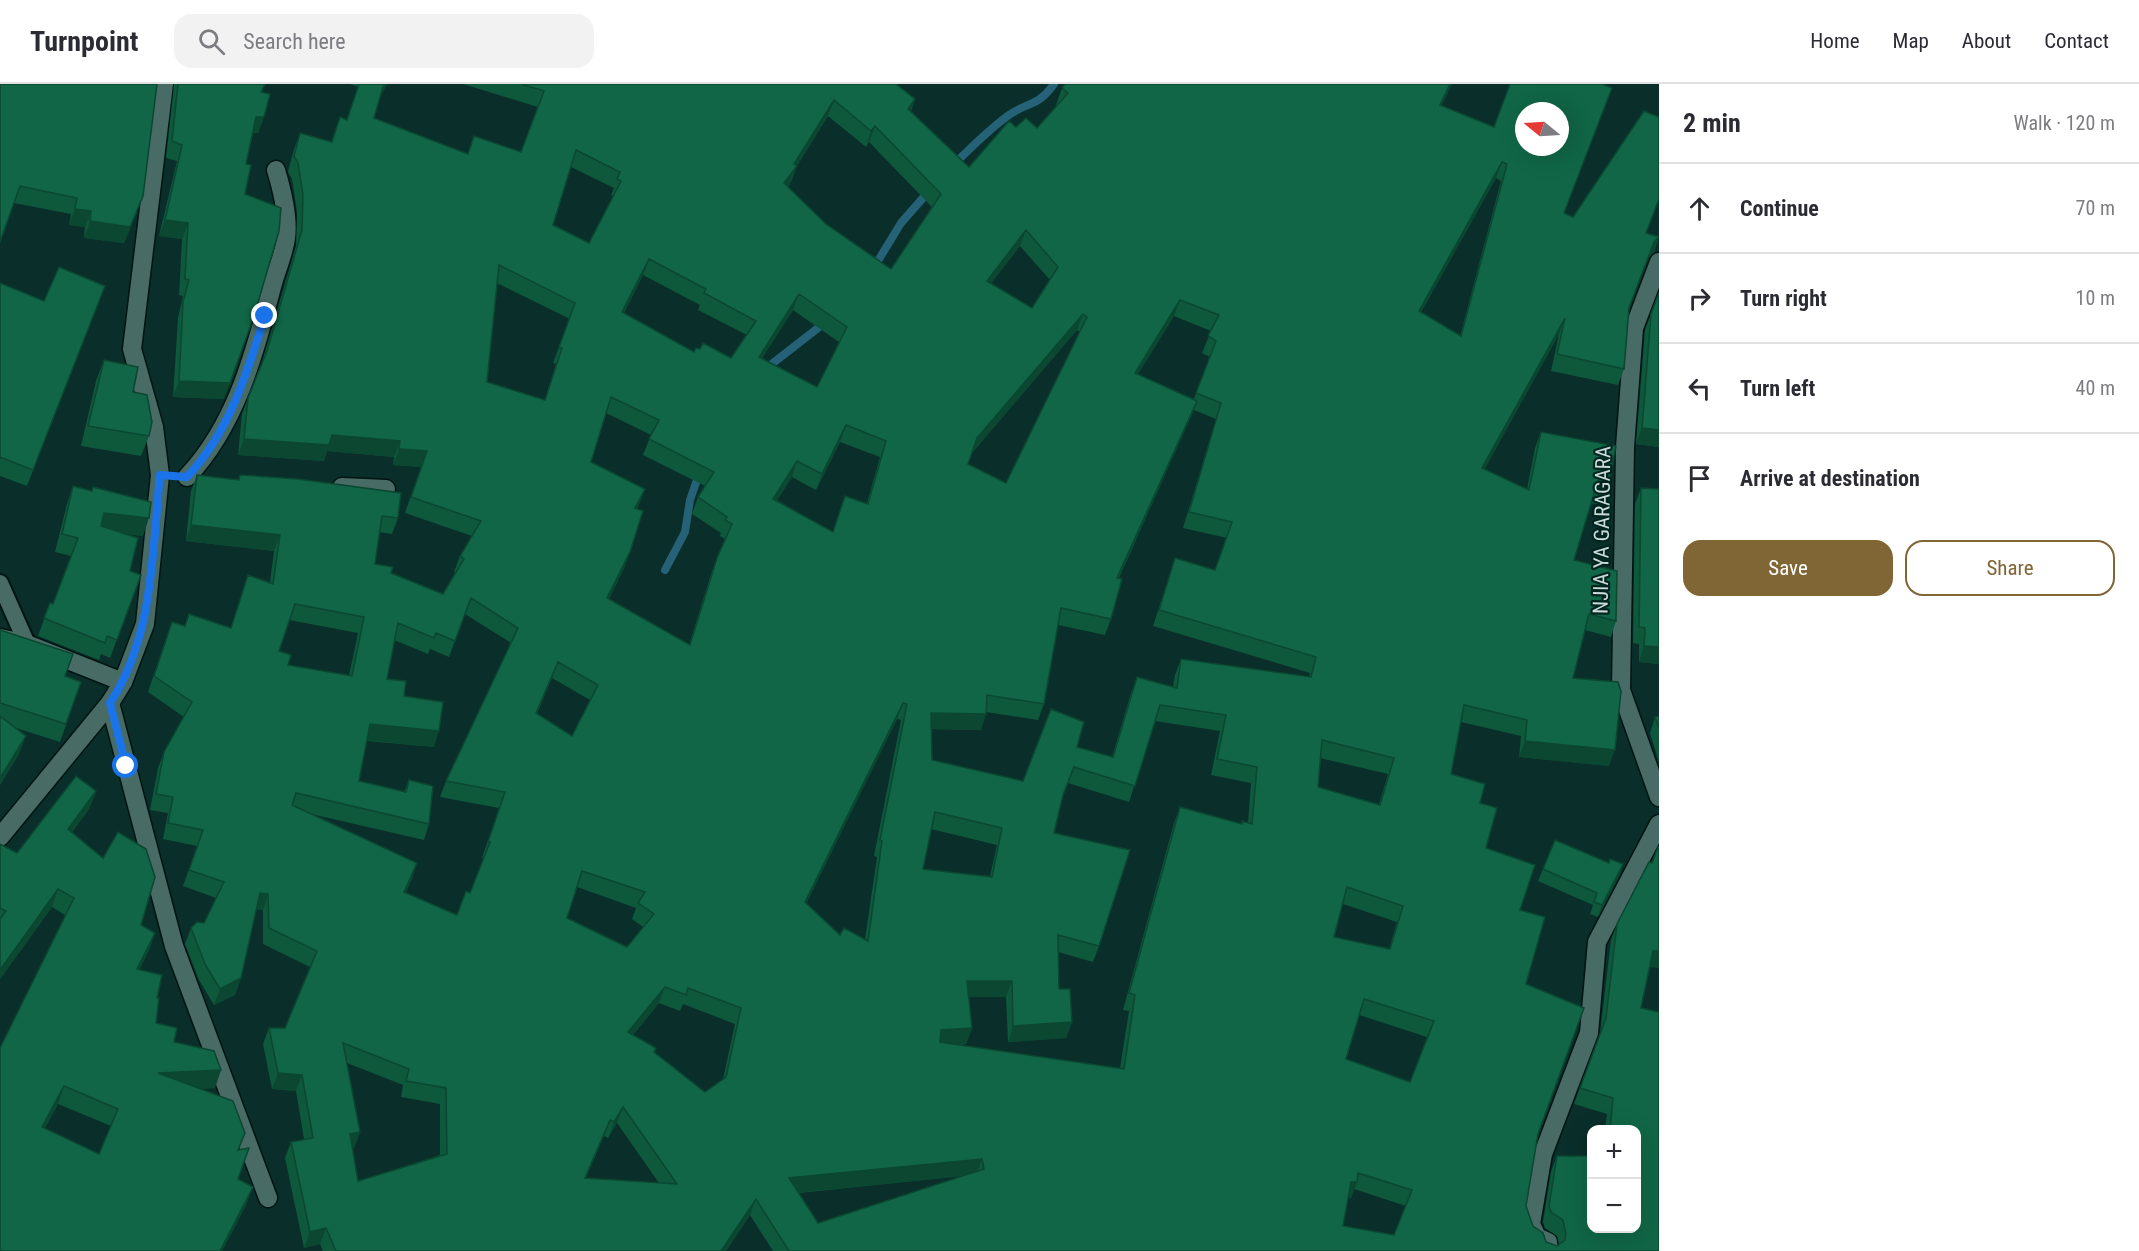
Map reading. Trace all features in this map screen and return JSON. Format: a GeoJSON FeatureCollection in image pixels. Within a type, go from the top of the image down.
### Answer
{"type":"FeatureCollection","features":[{"type":"Feature","properties":{"kind":"street"},"geometry":{"type":"LineString","coordinates":[[0,837],[110,703],[123,682],[145,624],[160,475],[154,427],[132,349],[164,84]]}},
{"type":"Feature","properties":{"kind":"street"},"geometry":{"type":"LineString","coordinates":[[187,477],[205,457],[229,417],[241,392],[265,316],[287,237],[282,189],[276,170]]}},
{"type":"Feature","properties":{"kind":"street","name":"NJIA YA GARAGARA"},"geometry":{"type":"LineString","coordinates":[[1659,262],[1634,328],[1626,447],[1621,690],[1659,797]]}},
{"type":"Feature","properties":{"kind":"street"},"geometry":{"type":"LineString","coordinates":[[160,475],[210,478]]}},
{"type":"Feature","properties":{"kind":"street"},"geometry":{"type":"LineString","coordinates":[[328,486],[386,489]]}},
{"type":"Feature","properties":{"kind":"street"},"geometry":{"type":"LineString","coordinates":[[0,638],[27,644],[123,682]]}},
{"type":"Feature","properties":{"kind":"street"},"geometry":{"type":"LineString","coordinates":[[110,703],[174,946],[268,1198]]}},
{"type":"Feature","properties":{"kind":"street"},"geometry":{"type":"LineString","coordinates":[[1549,1251],[1548,1242],[1537,1236],[1531,1224],[1543,1154],[1589,1033],[1597,942],[1659,824]]}},
{"type":"Feature","properties":{"kind":"lane"},"geometry":{"type":"LineString","coordinates":[[0,583],[27,644]]}},
{"type":"Feature","properties":{"kind":"building"},"geometry":{"type":"Polygon","coordinates":[[[0,84],[157,84],[143,196],[130,227],[90,221],[91,211],[75,209],[77,198],[20,186],[0,242],[0,84]]]}},
{"type":"Feature","properties":{"kind":"building"},"geometry":{"type":"Polygon","coordinates":[[[178,84],[265,84],[261,92],[270,94],[264,117],[256,117],[246,164],[251,165],[245,194],[281,208],[279,231],[253,319],[230,383],[179,381],[183,302],[189,280],[185,279],[188,223],[165,220],[182,145],[172,141],[178,84]]]}},
{"type":"Feature","properties":{"kind":"building"},"geometry":{"type":"Polygon","coordinates":[[[359,84],[384,84],[374,118],[468,154],[474,136],[521,152],[544,91],[521,84],[896,84],[915,99],[908,109],[969,167],[1009,121],[1016,127],[1026,118],[1037,128],[1068,93],[1062,88],[1065,84],[1450,84],[1440,105],[1494,127],[1510,84],[1602,84],[1612,88],[1564,213],[1573,217],[1644,111],[1659,117],[1659,199],[1646,233],[1659,237],[1654,242],[1629,308],[1624,369],[1557,354],[1565,318],[1482,468],[1529,490],[1541,432],[1616,446],[1608,488],[1596,487],[1574,560],[1617,571],[1616,621],[1589,614],[1573,678],[1618,682],[1621,691],[1615,750],[1525,741],[1527,720],[1464,705],[1451,774],[1485,784],[1480,803],[1497,808],[1486,848],[1535,865],[1520,910],[1545,917],[1526,984],[1584,1008],[1538,1134],[1526,1206],[1533,1226],[1543,1233],[1546,1242],[1557,1246],[1565,1240],[1566,1234],[1563,1220],[1551,1212],[1549,1206],[1557,1156],[1587,1156],[1587,1233],[1641,1233],[1641,1125],[1610,1125],[1613,1098],[1580,1088],[1606,1018],[1617,924],[1659,847],[1659,951],[1653,951],[1641,1008],[1659,1012],[1659,1251],[789,1251],[756,1199],[721,1251],[336,1251],[326,1228],[310,1232],[291,1142],[313,1138],[302,1075],[278,1073],[269,1028],[285,1028],[317,951],[269,928],[268,894],[260,893],[241,978],[220,989],[205,964],[191,928],[197,922],[204,923],[224,882],[189,870],[203,830],[168,823],[173,797],[156,794],[164,752],[192,702],[154,676],[172,622],[185,626],[189,614],[231,628],[248,575],[273,584],[280,535],[191,525],[197,475],[239,480],[240,475],[298,479],[401,493],[398,518],[382,516],[375,564],[393,567],[391,573],[443,594],[464,559],[460,556],[481,521],[411,497],[427,451],[399,449],[400,441],[332,435],[329,445],[244,439],[248,398],[267,351],[302,230],[303,195],[298,163],[294,156],[300,133],[332,142],[340,117],[347,120],[359,84]],[[834,100],[794,164],[797,166],[784,183],[826,224],[891,269],[941,194],[875,126],[871,131],[834,100]],[[576,150],[553,225],[589,243],[621,181],[617,179],[620,172],[576,150]],[[1502,162],[1419,311],[1461,336],[1507,164],[1502,162]],[[1026,230],[987,281],[1032,308],[1058,267],[1026,230]],[[649,259],[622,312],[694,352],[696,348],[700,349],[703,343],[731,358],[756,321],[704,293],[706,289],[649,259]],[[499,265],[487,382],[545,400],[562,348],[559,347],[575,303],[499,265]],[[799,294],[759,357],[817,387],[847,327],[799,294]],[[1180,300],[1135,373],[1197,401],[1117,578],[1122,579],[1111,619],[1061,608],[1044,704],[987,695],[986,714],[931,713],[932,760],[1023,781],[1051,709],[1084,722],[1077,747],[1113,757],[1137,677],[1177,688],[1181,659],[1311,677],[1316,657],[1159,610],[1175,558],[1215,570],[1232,522],[1189,512],[1221,403],[1196,393],[1216,341],[1208,336],[1219,315],[1180,300]],[[1083,314],[977,438],[968,464],[1006,483],[1087,317],[1083,314]],[[611,397],[591,462],[645,489],[635,508],[643,511],[630,552],[607,598],[690,645],[717,558],[732,524],[725,520],[727,517],[698,497],[714,472],[649,439],[659,420],[611,397]],[[846,425],[822,474],[797,461],[773,499],[833,532],[845,496],[868,504],[886,441],[846,425]],[[471,598],[455,641],[436,633],[434,638],[398,623],[387,679],[406,681],[404,696],[443,702],[439,731],[370,724],[359,781],[406,792],[409,780],[433,786],[429,824],[296,793],[292,805],[417,863],[404,892],[457,915],[466,891],[470,893],[490,842],[488,842],[505,792],[446,781],[518,628],[471,598]],[[295,604],[279,651],[291,655],[288,665],[352,676],[364,617],[295,604]],[[558,662],[536,713],[572,736],[598,685],[558,662]],[[903,703],[805,902],[840,935],[844,928],[868,941],[882,841],[880,840],[907,704],[903,703]],[[1160,705],[1135,786],[1074,767],[1063,795],[1054,833],[1130,850],[1099,946],[1058,935],[1059,989],[1070,989],[1072,1022],[1013,1026],[1012,981],[967,981],[972,1028],[941,1030],[940,1042],[1124,1069],[1135,995],[1129,993],[1180,807],[1242,824],[1242,821],[1252,824],[1257,767],[1217,759],[1226,715],[1160,705]],[[1322,740],[1318,787],[1380,805],[1394,758],[1322,740]],[[935,812],[923,869],[992,877],[1002,828],[935,812]],[[582,871],[567,918],[627,947],[654,914],[638,903],[645,892],[582,871]],[[1347,887],[1334,937],[1390,949],[1403,906],[1347,887]],[[665,987],[628,1032],[656,1048],[654,1052],[705,1092],[726,1077],[741,1008],[688,988],[686,995],[665,987]],[[1364,999],[1346,1059],[1410,1082],[1434,1021],[1364,999]],[[343,1043],[360,1132],[350,1134],[358,1181],[447,1154],[446,1088],[406,1081],[409,1069],[343,1043]],[[623,1107],[614,1122],[610,1120],[585,1178],[677,1184],[623,1107]],[[982,1159],[789,1178],[818,1223],[984,1169],[982,1159]],[[1358,1173],[1357,1182],[1351,1182],[1343,1226],[1394,1235],[1412,1190],[1358,1173]]]}},
{"type":"Feature","properties":{"kind":"building"},"geometry":{"type":"Polygon","coordinates":[[[59,267],[105,286],[33,470],[0,457],[0,283],[44,301],[59,267]]]}},
{"type":"Feature","properties":{"kind":"building"},"geometry":{"type":"Polygon","coordinates":[[[1659,293],[1659,430],[1642,428],[1651,314],[1659,293]]]}},
{"type":"Feature","properties":{"kind":"building"},"geometry":{"type":"Polygon","coordinates":[[[104,360],[138,367],[133,392],[147,395],[152,422],[149,436],[88,426],[104,360]]]}},
{"type":"Feature","properties":{"kind":"building"},"geometry":{"type":"Polygon","coordinates":[[[73,486],[92,491],[93,487],[151,502],[149,518],[104,513],[101,526],[138,538],[130,571],[141,575],[117,640],[107,636],[105,643],[44,618],[50,603],[53,604],[78,538],[62,534],[73,486]]]}},
{"type":"Feature","properties":{"kind":"building"},"geometry":{"type":"Polygon","coordinates":[[[1641,488],[1659,489],[1659,647],[1644,646],[1645,628],[1639,627],[1641,488]]]}},
{"type":"Feature","properties":{"kind":"building"},"geometry":{"type":"Polygon","coordinates":[[[0,630],[73,654],[65,676],[81,682],[66,724],[0,703],[0,630]]]}},
{"type":"Feature","properties":{"kind":"building"},"geometry":{"type":"Polygon","coordinates":[[[0,716],[26,736],[0,778],[0,716]]]}},
{"type":"Feature","properties":{"kind":"building"},"geometry":{"type":"Polygon","coordinates":[[[1659,716],[1659,728],[1655,717],[1659,716]]]}},
{"type":"Feature","properties":{"kind":"building"},"geometry":{"type":"Polygon","coordinates":[[[76,776],[96,791],[68,829],[103,858],[118,832],[146,849],[155,877],[141,925],[155,933],[137,969],[162,975],[157,998],[159,998],[156,1023],[177,1028],[174,1042],[214,1051],[221,1070],[158,1073],[233,1101],[245,1133],[238,1150],[249,1148],[238,1179],[253,1187],[220,1251],[0,1251],[0,1048],[74,898],[58,889],[0,970],[0,919],[6,911],[0,908],[0,844],[17,853],[76,776]],[[64,1086],[42,1127],[99,1154],[118,1109],[64,1086]]]}},
{"type":"Feature","properties":{"kind":"building"},"geometry":{"type":"Polygon","coordinates":[[[1555,840],[1609,863],[1610,859],[1623,864],[1602,905],[1594,902],[1597,893],[1543,869],[1555,840]]]}},
{"type":"Feature","properties":{"kind":"waterway"},"geometry":{"type":"LineString","coordinates":[[953,165],[1001,121],[1043,97],[1054,84]]}},
{"type":"Feature","properties":{"kind":"waterway"},"geometry":{"type":"LineString","coordinates":[[873,269],[901,223],[930,190]]}},
{"type":"Feature","properties":{"kind":"waterway"},"geometry":{"type":"LineString","coordinates":[[764,370],[827,321]]}},
{"type":"Feature","properties":{"kind":"waterway"},"geometry":{"type":"LineString","coordinates":[[665,570],[685,532],[690,500],[700,471]]}},
{"type":"Feature","properties":{"kind":"route"},"geometry":{"type":"LineString","coordinates":[[126,766],[110,703],[123,682],[145,624],[160,475],[187,477],[205,457],[225,425],[241,392],[265,316]]}}]}
